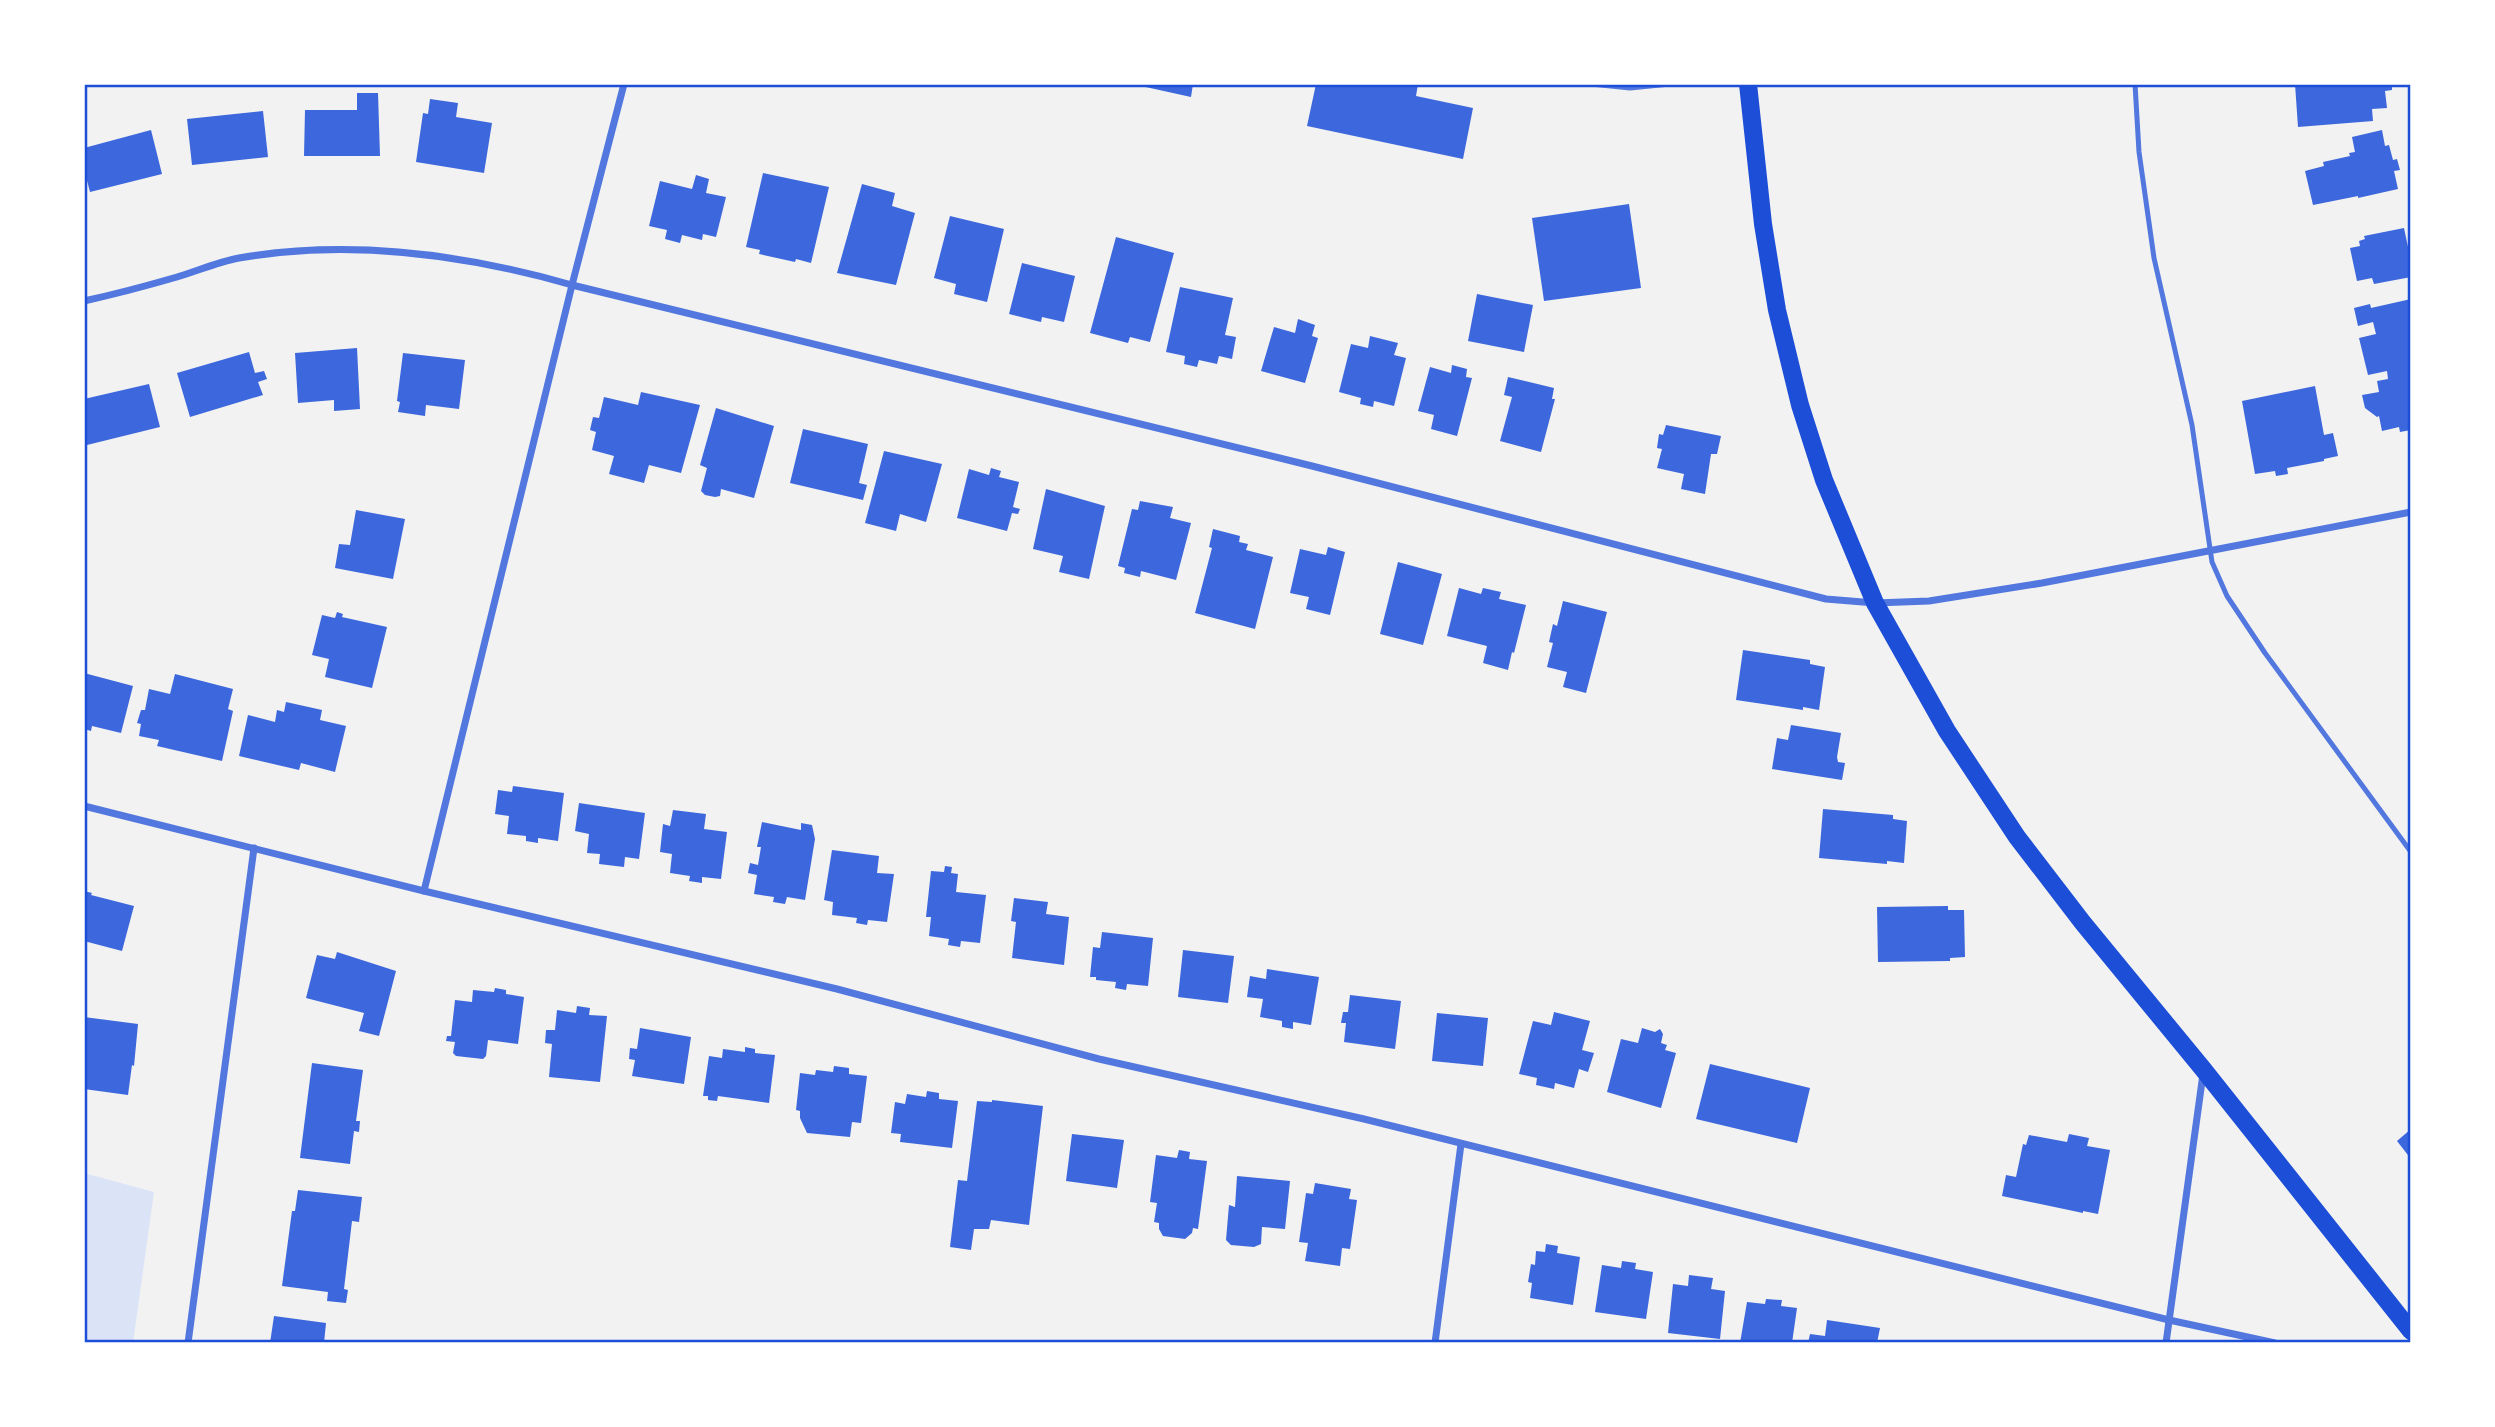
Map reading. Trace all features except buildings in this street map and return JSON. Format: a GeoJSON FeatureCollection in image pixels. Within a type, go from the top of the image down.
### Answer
{"type":"FeatureCollection","features":[{"type":"Feature","properties":{"kind":"main road"},"geometry":{"type":"LineString","coordinates":[[1748,84],[1763,224],[1777,310],[1800,405],[1824,480],[1875,603],[1947,732],[2017,837],[2411,1331]]}},
{"type":"Feature","properties":{"kind":"street"},"geometry":{"type":"LineString","coordinates":[[424,891],[572,285],[624,84]]}},
{"type":"Feature","properties":{"kind":"street"},"geometry":{"type":"LineString","coordinates":[[84,301],[133,290],[235,259],[297,250],[347,249],[443,256],[524,271],[1312,466],[1826,599],[1875,603],[1928,601],[2042,583],[2411,512]]}},
{"type":"Feature","properties":{"kind":"street"},"geometry":{"type":"LineString","coordinates":[[84,806],[424,891],[837,989],[1100,1059],[1364,1119],[2169,1320],[2275,1343]]}},
{"type":"Feature","properties":{"kind":"street"},"geometry":{"type":"LineString","coordinates":[[188,1343],[254,849]]}},
{"type":"Feature","properties":{"kind":"street"},"geometry":{"type":"LineString","coordinates":[[2166,1343],[2203,1069]]}},
{"type":"Feature","properties":{"kind":"street"},"geometry":{"type":"LineString","coordinates":[[1435,1343],[1461,1144]]}},
{"type":"Feature","properties":{"kind":"lane"},"geometry":{"type":"LineString","coordinates":[[1591,84],[1630,88],[1670,84]]}},
{"type":"Feature","properties":{"kind":"lane"},"geometry":{"type":"LineString","coordinates":[[2135,84],[2139,152],[2154,258],[2192,425],[2212,562],[2227,596],[2265,653],[2411,852]]}},
{"type":"Feature","properties":{"kind":"shaded area"},"geometry":{"type":"Polygon","coordinates":[[[84,1173],[154,1192],[133,1343],[84,1343],[84,1173]]]}}]}
